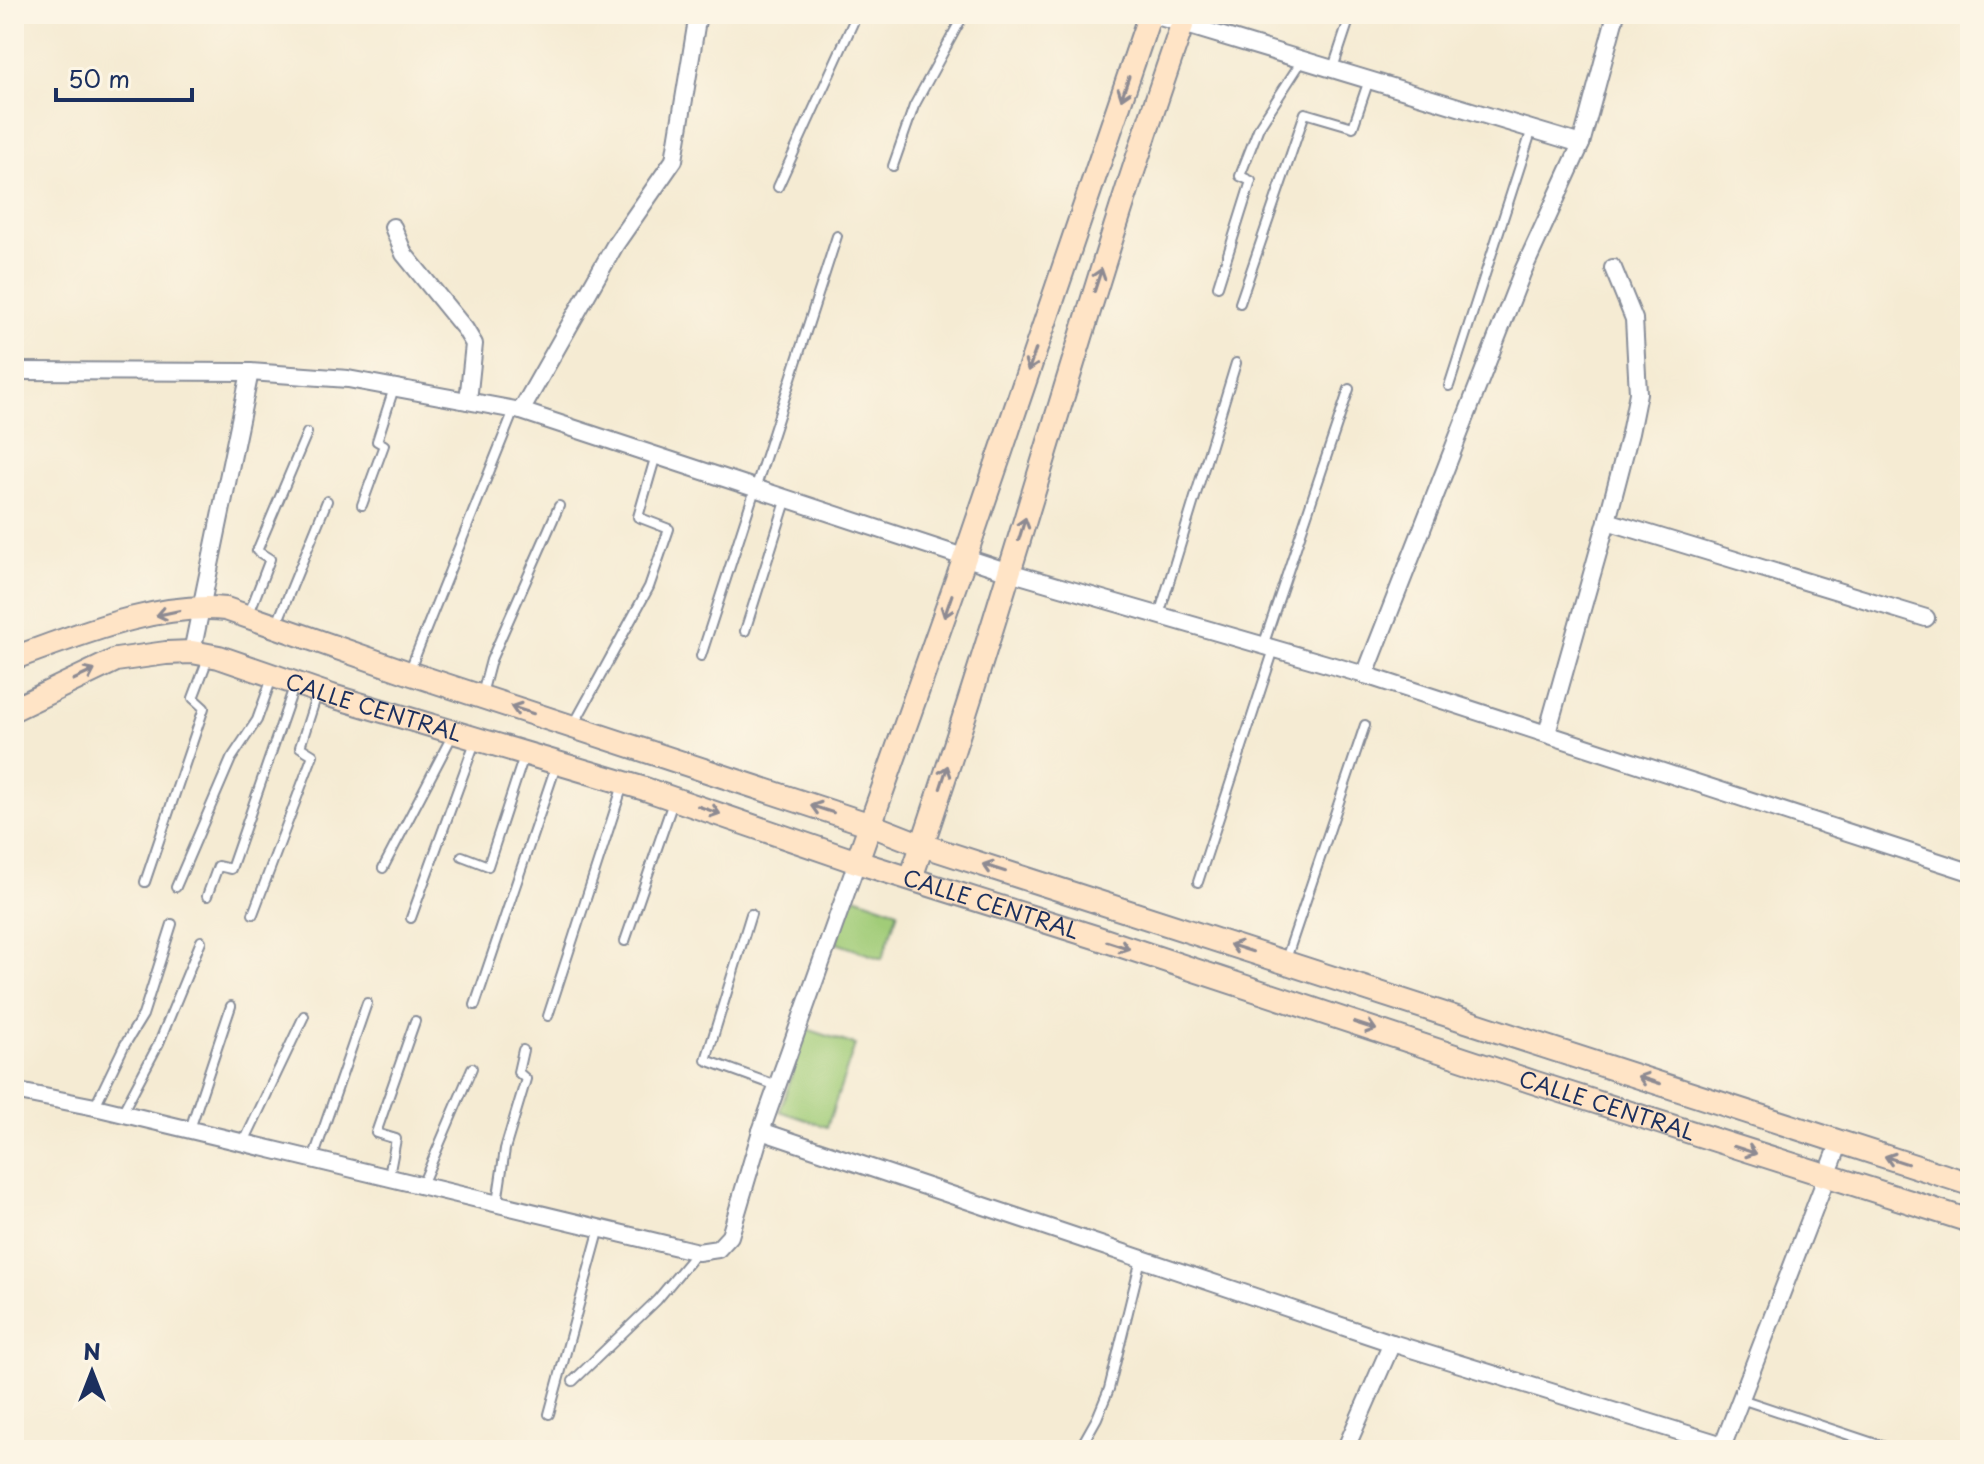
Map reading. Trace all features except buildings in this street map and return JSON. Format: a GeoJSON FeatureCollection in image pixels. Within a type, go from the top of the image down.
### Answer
{"type":"FeatureCollection","features":[{"type":"Feature","properties":{"kind":"street"},"geometry":{"type":"LineString","coordinates":[[517,410],[615,245],[674,160],[698,14]]}},
{"type":"Feature","properties":{"kind":"street"},"geometry":{"type":"LineString","coordinates":[[14,1091],[190,1129],[698,1252],[718,1249],[730,1236],[761,1131],[965,557],[1150,14],[1185,18],[1303,59],[1581,144]]}},
{"type":"Feature","properties":{"kind":"street"},"geometry":{"type":"LineString","coordinates":[[1365,675],[1522,273],[1581,144],[1616,14]]}},
{"type":"Feature","properties":{"kind":"street"},"geometry":{"type":"LineString","coordinates":[[911,878],[1009,572],[1086,314],[1185,18]]}},
{"type":"Feature","properties":{"kind":"street"},"geometry":{"type":"LineString","coordinates":[[393,227],[404,254],[474,344],[468,401]]}},
{"type":"Feature","properties":{"kind":"street"},"geometry":{"type":"LineString","coordinates":[[1547,733],[1607,521],[1638,393],[1634,319],[1613,268]]}},
{"type":"Feature","properties":{"kind":"street"},"geometry":{"type":"LineString","coordinates":[[14,371],[250,372],[348,379],[517,410],[1009,572],[1365,675],[1970,872]]}},
{"type":"Feature","properties":{"kind":"street"},"geometry":{"type":"LineString","coordinates":[[201,654],[200,606],[250,372]]}},
{"type":"Feature","properties":{"kind":"street"},"geometry":{"type":"LineString","coordinates":[[1607,521],[1926,618]]}},
{"type":"Feature","properties":{"kind":"street","name":"CALLE CENTRAL"},"geometry":{"type":"LineString","coordinates":[[14,658],[92,631],[200,606],[226,609],[409,673],[871,825],[922,845],[1970,1184]]}},
{"type":"Feature","properties":{"kind":"street","name":"CALLE CENTRAL"},"geometry":{"type":"LineString","coordinates":[[14,709],[116,660],[166,653],[201,654],[675,799],[857,862],[1970,1221]]}},
{"type":"Feature","properties":{"kind":"street"},"geometry":{"type":"LineString","coordinates":[[634,786],[656,755]]}},
{"type":"Feature","properties":{"kind":"street"},"geometry":{"type":"LineString","coordinates":[[761,1131],[1392,1343],[1722,1447],[1840,1142]]}},
{"type":"Feature","properties":{"kind":"street"},"geometry":{"type":"LineString","coordinates":[[1345,1450],[1392,1343]]}},
{"type":"Feature","properties":{"kind":"lane"},"geometry":{"type":"LineString","coordinates":[[778,187],[857,14]]}},
{"type":"Feature","properties":{"kind":"lane"},"geometry":{"type":"LineString","coordinates":[[893,166],[914,106],[964,14]]}},
{"type":"Feature","properties":{"kind":"lane"},"geometry":{"type":"LineString","coordinates":[[1333,68],[1351,14]]}},
{"type":"Feature","properties":{"kind":"lane"},"geometry":{"type":"LineString","coordinates":[[1218,286],[1251,181],[1240,176],[1259,127],[1303,59]]}},
{"type":"Feature","properties":{"kind":"lane"},"geometry":{"type":"LineString","coordinates":[[1240,303],[1305,113],[1353,127],[1370,80]]}},
{"type":"Feature","properties":{"kind":"lane"},"geometry":{"type":"LineString","coordinates":[[1449,386],[1532,129]]}},
{"type":"Feature","properties":{"kind":"lane"},"geometry":{"type":"LineString","coordinates":[[701,656],[837,236]]}},
{"type":"Feature","properties":{"kind":"lane"},"geometry":{"type":"LineString","coordinates":[[1159,616],[1236,363]]}},
{"type":"Feature","properties":{"kind":"lane"},"geometry":{"type":"LineString","coordinates":[[362,505],[384,445],[377,441],[394,388]]}},
{"type":"Feature","properties":{"kind":"lane"},"geometry":{"type":"LineString","coordinates":[[1198,882],[1349,389]]}},
{"type":"Feature","properties":{"kind":"lane"},"geometry":{"type":"LineString","coordinates":[[409,673],[517,410]]}},
{"type":"Feature","properties":{"kind":"lane"},"geometry":{"type":"LineString","coordinates":[[248,616],[270,559],[257,551],[307,433]]}},
{"type":"Feature","properties":{"kind":"lane"},"geometry":{"type":"LineString","coordinates":[[572,727],[649,587],[666,544],[669,529],[638,517],[656,455]]}},
{"type":"Feature","properties":{"kind":"lane"},"geometry":{"type":"LineString","coordinates":[[745,631],[787,498]]}},
{"type":"Feature","properties":{"kind":"lane"},"geometry":{"type":"LineString","coordinates":[[276,626],[327,501]]}},
{"type":"Feature","properties":{"kind":"lane"},"geometry":{"type":"LineString","coordinates":[[481,697],[491,660],[559,506]]}},
{"type":"Feature","properties":{"kind":"lane"},"geometry":{"type":"LineString","coordinates":[[145,882],[204,708],[193,698],[201,654]]}},
{"type":"Feature","properties":{"kind":"lane"},"geometry":{"type":"LineString","coordinates":[[176,887],[231,759],[257,720],[273,676]]}},
{"type":"Feature","properties":{"kind":"lane"},"geometry":{"type":"LineString","coordinates":[[207,896],[218,866],[231,869],[295,683]]}},
{"type":"Feature","properties":{"kind":"lane"},"geometry":{"type":"LineString","coordinates":[[253,914],[313,755],[300,747],[318,691]]}},
{"type":"Feature","properties":{"kind":"lane"},"geometry":{"type":"LineString","coordinates":[[1285,962],[1365,725]]}},
{"type":"Feature","properties":{"kind":"lane"},"geometry":{"type":"LineString","coordinates":[[383,868],[454,733]]}},
{"type":"Feature","properties":{"kind":"lane"},"geometry":{"type":"LineString","coordinates":[[411,918],[476,739]]}},
{"type":"Feature","properties":{"kind":"lane"},"geometry":{"type":"LineString","coordinates":[[462,856],[488,866],[525,754]]}},
{"type":"Feature","properties":{"kind":"lane"},"geometry":{"type":"LineString","coordinates":[[475,1005],[557,763]]}},
{"type":"Feature","properties":{"kind":"lane"},"geometry":{"type":"LineString","coordinates":[[548,1016],[634,786]]}},
{"type":"Feature","properties":{"kind":"lane"},"geometry":{"type":"LineString","coordinates":[[625,941],[675,799]]}},
{"type":"Feature","properties":{"kind":"lane"},"geometry":{"type":"LineString","coordinates":[[751,914],[706,1060],[777,1086]]}},
{"type":"Feature","properties":{"kind":"lane"},"geometry":{"type":"LineString","coordinates":[[95,1107],[124,1046],[143,1015],[172,924]]}},
{"type":"Feature","properties":{"kind":"lane"},"geometry":{"type":"LineString","coordinates":[[122,1113],[159,1043],[201,941]]}},
{"type":"Feature","properties":{"kind":"lane"},"geometry":{"type":"LineString","coordinates":[[313,1159],[367,1003]]}},
{"type":"Feature","properties":{"kind":"lane"},"geometry":{"type":"LineString","coordinates":[[190,1129],[231,1006]]}},
{"type":"Feature","properties":{"kind":"lane"},"geometry":{"type":"LineString","coordinates":[[244,1142],[304,1016]]}},
{"type":"Feature","properties":{"kind":"lane"},"geometry":{"type":"LineString","coordinates":[[389,1176],[396,1139],[376,1133],[415,1021]]}},
{"type":"Feature","properties":{"kind":"lane"},"geometry":{"type":"LineString","coordinates":[[497,1203],[505,1149],[526,1079],[518,1072],[523,1050]]}},
{"type":"Feature","properties":{"kind":"lane"},"geometry":{"type":"LineString","coordinates":[[422,1185],[472,1068]]}},
{"type":"Feature","properties":{"kind":"lane"},"geometry":{"type":"LineString","coordinates":[[549,1414],[600,1228]]}},
{"type":"Feature","properties":{"kind":"lane"},"geometry":{"type":"LineString","coordinates":[[573,1381],[657,1300],[698,1252]]}},
{"type":"Feature","properties":{"kind":"lane"},"geometry":{"type":"LineString","coordinates":[[1079,1450],[1109,1389],[1141,1259]]}},
{"type":"Feature","properties":{"kind":"lane"},"geometry":{"type":"LineString","coordinates":[[1741,1399],[1894,1450]]}},
{"type":"Feature","properties":{"kind":"green space"},"geometry":{"type":"Polygon","coordinates":[[[852,895],[898,911],[882,959],[836,943],[852,895]]]}},
{"type":"Feature","properties":{"kind":"green space"},"geometry":{"type":"Polygon","coordinates":[[[807,1029],[855,1045],[827,1127],[780,1111],[807,1029]]]}}]}
